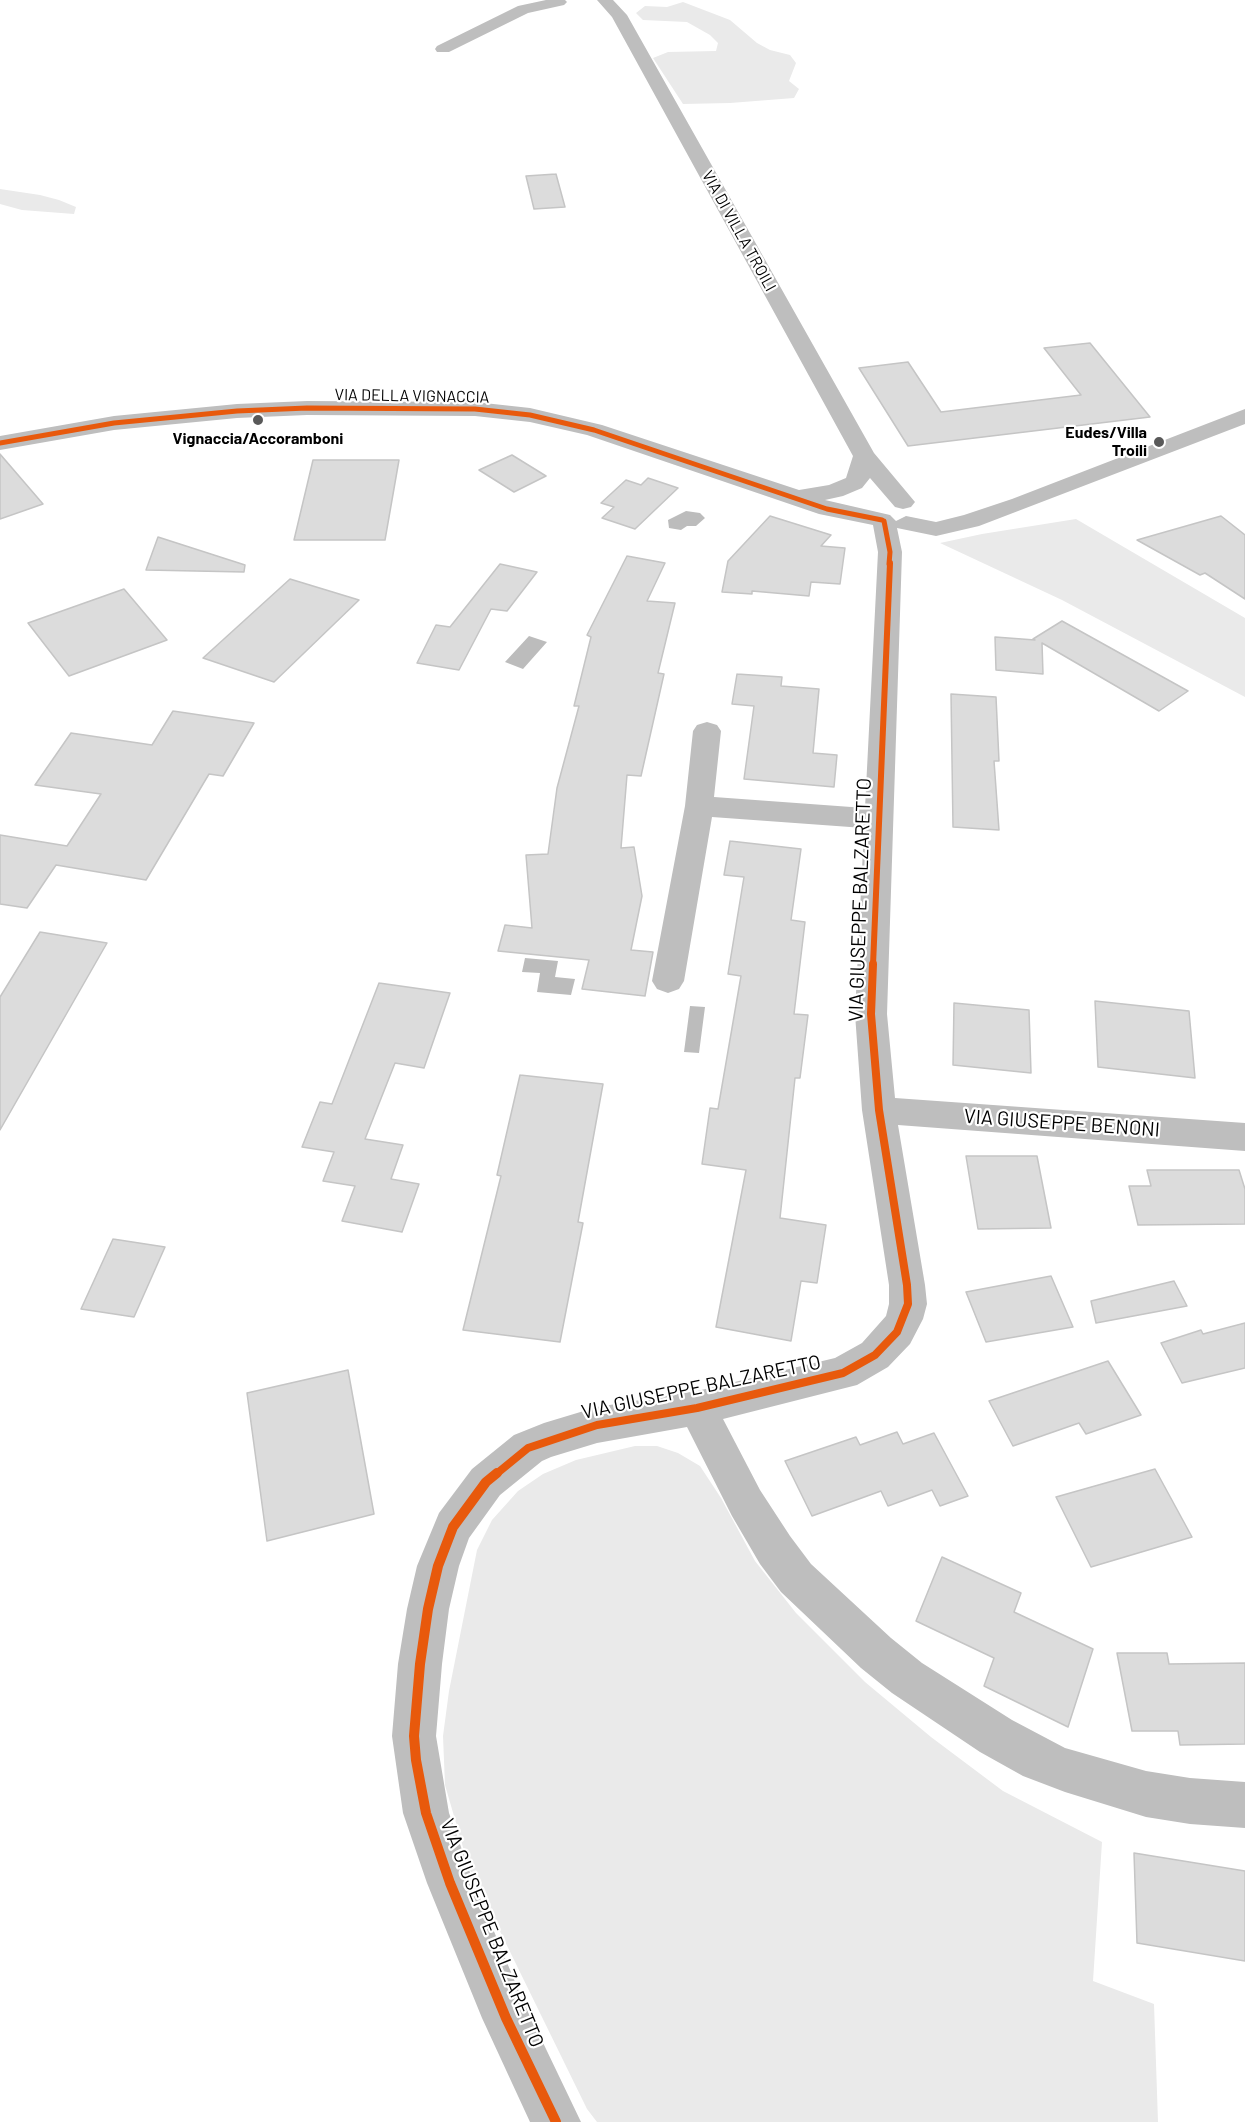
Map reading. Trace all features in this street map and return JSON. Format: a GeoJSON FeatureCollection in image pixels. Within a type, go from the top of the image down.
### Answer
{"type":"FeatureCollection","features":[{"type":"Feature","properties":{"kind":"street","name":"VIA DI VILLA TROILI"},"geometry":{"type":"LineString","coordinates":[[443,50],[527,5],[552,1],[608,4],[619,15],[864,456],[872,495],[892,517]]}},
{"type":"Feature","properties":{"kind":"street","name":"VIA DELLA VIGNACCIA"},"geometry":{"type":"LineString","coordinates":[[0,443],[114,423],[225,412],[318,408],[475,409],[540,417],[586,428],[834,511],[892,517],[936,529],[988,516],[1245,416]]}},
{"type":"Feature","properties":{"kind":"street"},"geometry":{"type":"LineString","coordinates":[[797,497],[829,493],[854,483],[860,476],[864,456]]}},
{"type":"Feature","properties":{"kind":"street","name":"VIA GIUSEPPE BALZARETTO"},"geometry":{"type":"LineString","coordinates":[[556,2122],[506,2018],[450,1883],[426,1813],[414,1736],[420,1664],[428,1610],[438,1566],[453,1527],[474,1495],[514,1457],[544,1441],[597,1425],[696,1408],[843,1373],[875,1355],[897,1332],[906,1311],[907,1285],[879,1110],[871,989],[892,517]]}},
{"type":"Feature","properties":{"kind":"street"},"geometry":{"type":"LineString","coordinates":[[668,981],[699,806],[707,731]]}},
{"type":"Feature","properties":{"kind":"street"},"geometry":{"type":"LineString","coordinates":[[699,806],[879,819]]}},
{"type":"Feature","properties":{"kind":"street","name":"VIA GIUSEPPE BENONI"},"geometry":{"type":"LineString","coordinates":[[879,1110],[1245,1137]]}},
{"type":"Feature","properties":{"kind":"street"},"geometry":{"type":"LineString","coordinates":[[696,1408],[746,1503],[775,1550],[796,1578],[876,1653],[915,1683],[1003,1740],[1065,1770],[1146,1794],[1190,1801],[1245,1805]]}},
{"type":"Feature","properties":{"kind":"shaded area"},"geometry":{"type":"Polygon","coordinates":[[[683,2],[730,20],[757,43],[770,50],[790,55],[796,63],[789,81],[799,89],[794,98],[683,104],[653,58],[668,52],[716,51],[718,43],[710,35],[687,22],[643,20],[636,13],[645,6],[667,7],[683,2]]]}},
{"type":"Feature","properties":{"kind":"shaded area"},"geometry":{"type":"Polygon","coordinates":[[[0,189],[59,200],[76,207],[74,214],[22,210],[0,204],[0,189]]]}},
{"type":"Feature","properties":{"kind":"shaded area"},"geometry":{"type":"Polygon","coordinates":[[[686,511],[700,513],[705,518],[696,526],[687,526],[681,530],[669,528],[668,520],[686,511]]]}},
{"type":"Feature","properties":{"kind":"shaded area"},"geometry":{"type":"Polygon","coordinates":[[[1076,519],[1245,618],[1245,697],[1062,600],[940,543],[1076,519]]]}},
{"type":"Feature","properties":{"kind":"shaded area"},"geometry":{"type":"Polygon","coordinates":[[[529,636],[547,642],[523,669],[505,662],[529,636]]]}},
{"type":"Feature","properties":{"kind":"shaded area"},"geometry":{"type":"Polygon","coordinates":[[[525,958],[558,961],[555,977],[575,979],[571,995],[537,992],[540,973],[522,972],[525,958]]]}},
{"type":"Feature","properties":{"kind":"shaded area"},"geometry":{"type":"Polygon","coordinates":[[[690,1006],[705,1007],[699,1053],[684,1052],[690,1006]]]}},
{"type":"Feature","properties":{"kind":"shaded area"},"geometry":{"type":"Polygon","coordinates":[[[635,1446],[657,1446],[678,1453],[700,1466],[721,1498],[755,1561],[796,1613],[865,1682],[931,1737],[1003,1791],[1102,1842],[1093,1981],[1154,2004],[1158,2122],[597,2122],[587,2109],[469,1868],[445,1785],[443,1736],[449,1691],[477,1550],[492,1520],[518,1491],[543,1474],[576,1460],[635,1446]]]}},
{"type":"Feature","properties":{"kind":"building"},"geometry":{"type":"Polygon","coordinates":[[[556,174],[565,207],[534,209],[526,176],[556,174]]]}},
{"type":"Feature","properties":{"kind":"building"},"geometry":{"type":"Polygon","coordinates":[[[1090,343],[1150,417],[908,446],[859,368],[908,362],[941,412],[1081,395],[1044,348],[1090,343]]]}},
{"type":"Feature","properties":{"kind":"building"},"geometry":{"type":"Polygon","coordinates":[[[0,454],[43,504],[0,519],[0,454]]]}},
{"type":"Feature","properties":{"kind":"building"},"geometry":{"type":"Polygon","coordinates":[[[512,455],[546,476],[514,492],[479,470],[512,455]]]}},
{"type":"Feature","properties":{"kind":"building"},"geometry":{"type":"Polygon","coordinates":[[[313,460],[399,460],[385,540],[294,540],[313,460]]]}},
{"type":"Feature","properties":{"kind":"building"},"geometry":{"type":"Polygon","coordinates":[[[648,478],[678,488],[635,529],[602,518],[614,507],[601,503],[626,480],[641,485],[648,478]]]}},
{"type":"Feature","properties":{"kind":"building"},"geometry":{"type":"Polygon","coordinates":[[[770,516],[831,535],[821,546],[845,548],[840,584],[811,582],[809,596],[752,591],[752,594],[722,592],[728,561],[770,516]]]}},
{"type":"Feature","properties":{"kind":"building"},"geometry":{"type":"Polygon","coordinates":[[[1221,516],[1245,535],[1245,599],[1205,573],[1200,575],[1137,540],[1221,516]]]}},
{"type":"Feature","properties":{"kind":"building"},"geometry":{"type":"Polygon","coordinates":[[[158,537],[245,565],[244,572],[146,570],[158,537]]]}},
{"type":"Feature","properties":{"kind":"building"},"geometry":{"type":"Polygon","coordinates":[[[627,556],[665,563],[647,601],[675,603],[658,673],[664,674],[641,776],[627,775],[621,848],[634,847],[642,896],[631,950],[653,952],[645,996],[582,989],[589,960],[498,951],[505,925],[532,928],[526,855],[548,854],[557,788],[579,706],[574,706],[591,637],[587,635],[627,556]]]}},
{"type":"Feature","properties":{"kind":"building"},"geometry":{"type":"Polygon","coordinates":[[[500,564],[537,572],[507,611],[491,609],[459,670],[417,663],[436,625],[450,627],[500,564]]]}},
{"type":"Feature","properties":{"kind":"building"},"geometry":{"type":"Polygon","coordinates":[[[290,579],[359,600],[274,682],[203,658],[290,579]]]}},
{"type":"Feature","properties":{"kind":"building"},"geometry":{"type":"Polygon","coordinates":[[[124,589],[167,640],[69,676],[28,623],[124,589]]]}},
{"type":"Feature","properties":{"kind":"building"},"geometry":{"type":"Polygon","coordinates":[[[1062,621],[1188,691],[1159,711],[1042,643],[1043,674],[996,670],[995,637],[1035,640],[1033,639],[1062,621]]]}},
{"type":"Feature","properties":{"kind":"building"},"geometry":{"type":"Polygon","coordinates":[[[737,674],[782,677],[781,686],[819,689],[813,753],[837,755],[834,787],[744,779],[754,706],[732,704],[737,674]]]}},
{"type":"Feature","properties":{"kind":"building"},"geometry":{"type":"Polygon","coordinates":[[[951,694],[996,697],[999,761],[994,761],[999,830],[953,827],[951,694]]]}},
{"type":"Feature","properties":{"kind":"building"},"geometry":{"type":"Polygon","coordinates":[[[173,711],[254,723],[223,776],[209,774],[146,880],[56,865],[27,908],[0,904],[0,835],[67,846],[101,794],[35,785],[71,733],[152,745],[173,711]]]}},
{"type":"Feature","properties":{"kind":"building"},"geometry":{"type":"Polygon","coordinates":[[[730,841],[801,849],[791,920],[805,922],[794,1014],[808,1015],[800,1078],[795,1078],[780,1218],[826,1225],[817,1283],[801,1281],[791,1341],[716,1327],[746,1170],[702,1164],[710,1108],[718,1109],[741,976],[728,974],[744,877],[724,875],[730,841]]]}},
{"type":"Feature","properties":{"kind":"building"},"geometry":{"type":"Polygon","coordinates":[[[40,932],[107,943],[0,1130],[0,997],[40,932]]]}},
{"type":"Feature","properties":{"kind":"building"},"geometry":{"type":"Polygon","coordinates":[[[379,983],[450,993],[424,1068],[395,1063],[365,1139],[403,1145],[391,1179],[419,1184],[402,1232],[342,1221],[355,1186],[323,1181],[334,1152],[302,1147],[320,1102],[332,1104],[379,983]]]}},
{"type":"Feature","properties":{"kind":"building"},"geometry":{"type":"Polygon","coordinates":[[[1095,1001],[1189,1011],[1195,1078],[1098,1067],[1095,1001]]]}},
{"type":"Feature","properties":{"kind":"building"},"geometry":{"type":"Polygon","coordinates":[[[954,1003],[1029,1010],[1031,1073],[953,1065],[954,1003]]]}},
{"type":"Feature","properties":{"kind":"building"},"geometry":{"type":"Polygon","coordinates":[[[520,1075],[603,1084],[578,1222],[583,1223],[560,1342],[463,1330],[501,1176],[497,1175],[520,1075]]]}},
{"type":"Feature","properties":{"kind":"building"},"geometry":{"type":"Polygon","coordinates":[[[966,1156],[1037,1156],[1051,1228],[978,1229],[966,1156]]]}},
{"type":"Feature","properties":{"kind":"building"},"geometry":{"type":"Polygon","coordinates":[[[1147,1170],[1239,1170],[1245,1189],[1245,1224],[1138,1225],[1129,1186],[1151,1186],[1147,1170]]]}},
{"type":"Feature","properties":{"kind":"building"},"geometry":{"type":"Polygon","coordinates":[[[113,1239],[165,1247],[134,1317],[81,1309],[113,1239]]]}},
{"type":"Feature","properties":{"kind":"building"},"geometry":{"type":"Polygon","coordinates":[[[1051,1276],[1073,1327],[986,1342],[966,1292],[1051,1276]]]}},
{"type":"Feature","properties":{"kind":"building"},"geometry":{"type":"Polygon","coordinates":[[[1174,1281],[1187,1306],[1096,1323],[1091,1301],[1174,1281]]]}},
{"type":"Feature","properties":{"kind":"building"},"geometry":{"type":"Polygon","coordinates":[[[1245,1323],[1245,1368],[1182,1383],[1161,1343],[1201,1330],[1203,1334],[1245,1323]]]}},
{"type":"Feature","properties":{"kind":"building"},"geometry":{"type":"Polygon","coordinates":[[[1108,1361],[1141,1415],[1086,1434],[1079,1423],[1013,1446],[989,1401],[1108,1361]]]}},
{"type":"Feature","properties":{"kind":"building"},"geometry":{"type":"Polygon","coordinates":[[[348,1370],[374,1514],[267,1541],[247,1393],[348,1370]]]}},
{"type":"Feature","properties":{"kind":"building"},"geometry":{"type":"Polygon","coordinates":[[[897,1432],[903,1444],[934,1433],[968,1496],[940,1506],[932,1490],[888,1506],[881,1491],[812,1516],[785,1461],[856,1437],[860,1445],[897,1432]]]}},
{"type":"Feature","properties":{"kind":"building"},"geometry":{"type":"Polygon","coordinates":[[[1155,1469],[1192,1537],[1091,1567],[1056,1497],[1155,1469]]]}},
{"type":"Feature","properties":{"kind":"building"},"geometry":{"type":"Polygon","coordinates":[[[942,1557],[1021,1593],[1014,1612],[1093,1649],[1068,1727],[984,1686],[994,1658],[916,1621],[942,1557]]]}},
{"type":"Feature","properties":{"kind":"building"},"geometry":{"type":"Polygon","coordinates":[[[1117,1653],[1167,1653],[1169,1664],[1245,1663],[1245,1744],[1180,1745],[1178,1731],[1132,1731],[1117,1653]]]}},
{"type":"Feature","properties":{"kind":"building"},"geometry":{"type":"Polygon","coordinates":[[[1134,1853],[1245,1871],[1245,1961],[1137,1943],[1134,1853]]]}},
{"type":"Feature","properties":{"kind":"cycle path"},"geometry":{"type":"LineString","coordinates":[[0,443],[114,423],[237,411],[307,408],[475,409],[530,415],[594,430],[827,509],[882,520]]}},
{"type":"Feature","properties":{"kind":"cycle path"},"geometry":{"type":"LineString","coordinates":[[556,2122],[506,2018],[450,1883],[426,1813],[414,1736],[420,1664],[428,1609],[438,1566],[453,1527],[486,1482],[528,1448],[597,1425],[697,1408],[843,1373],[875,1355],[897,1332],[904,1319],[908,1304],[907,1285],[879,1110],[871,1014],[890,552],[884,521]]}},
{"type":"Feature","properties":{"kind":"place","name":"Vignaccia/Accoramboni"},"geometry":{"type":"Point","coordinates":[258,420]}},
{"type":"Feature","properties":{"kind":"place","name":"Eudes/Villa Troili"},"geometry":{"type":"Point","coordinates":[1159,442]}}]}
